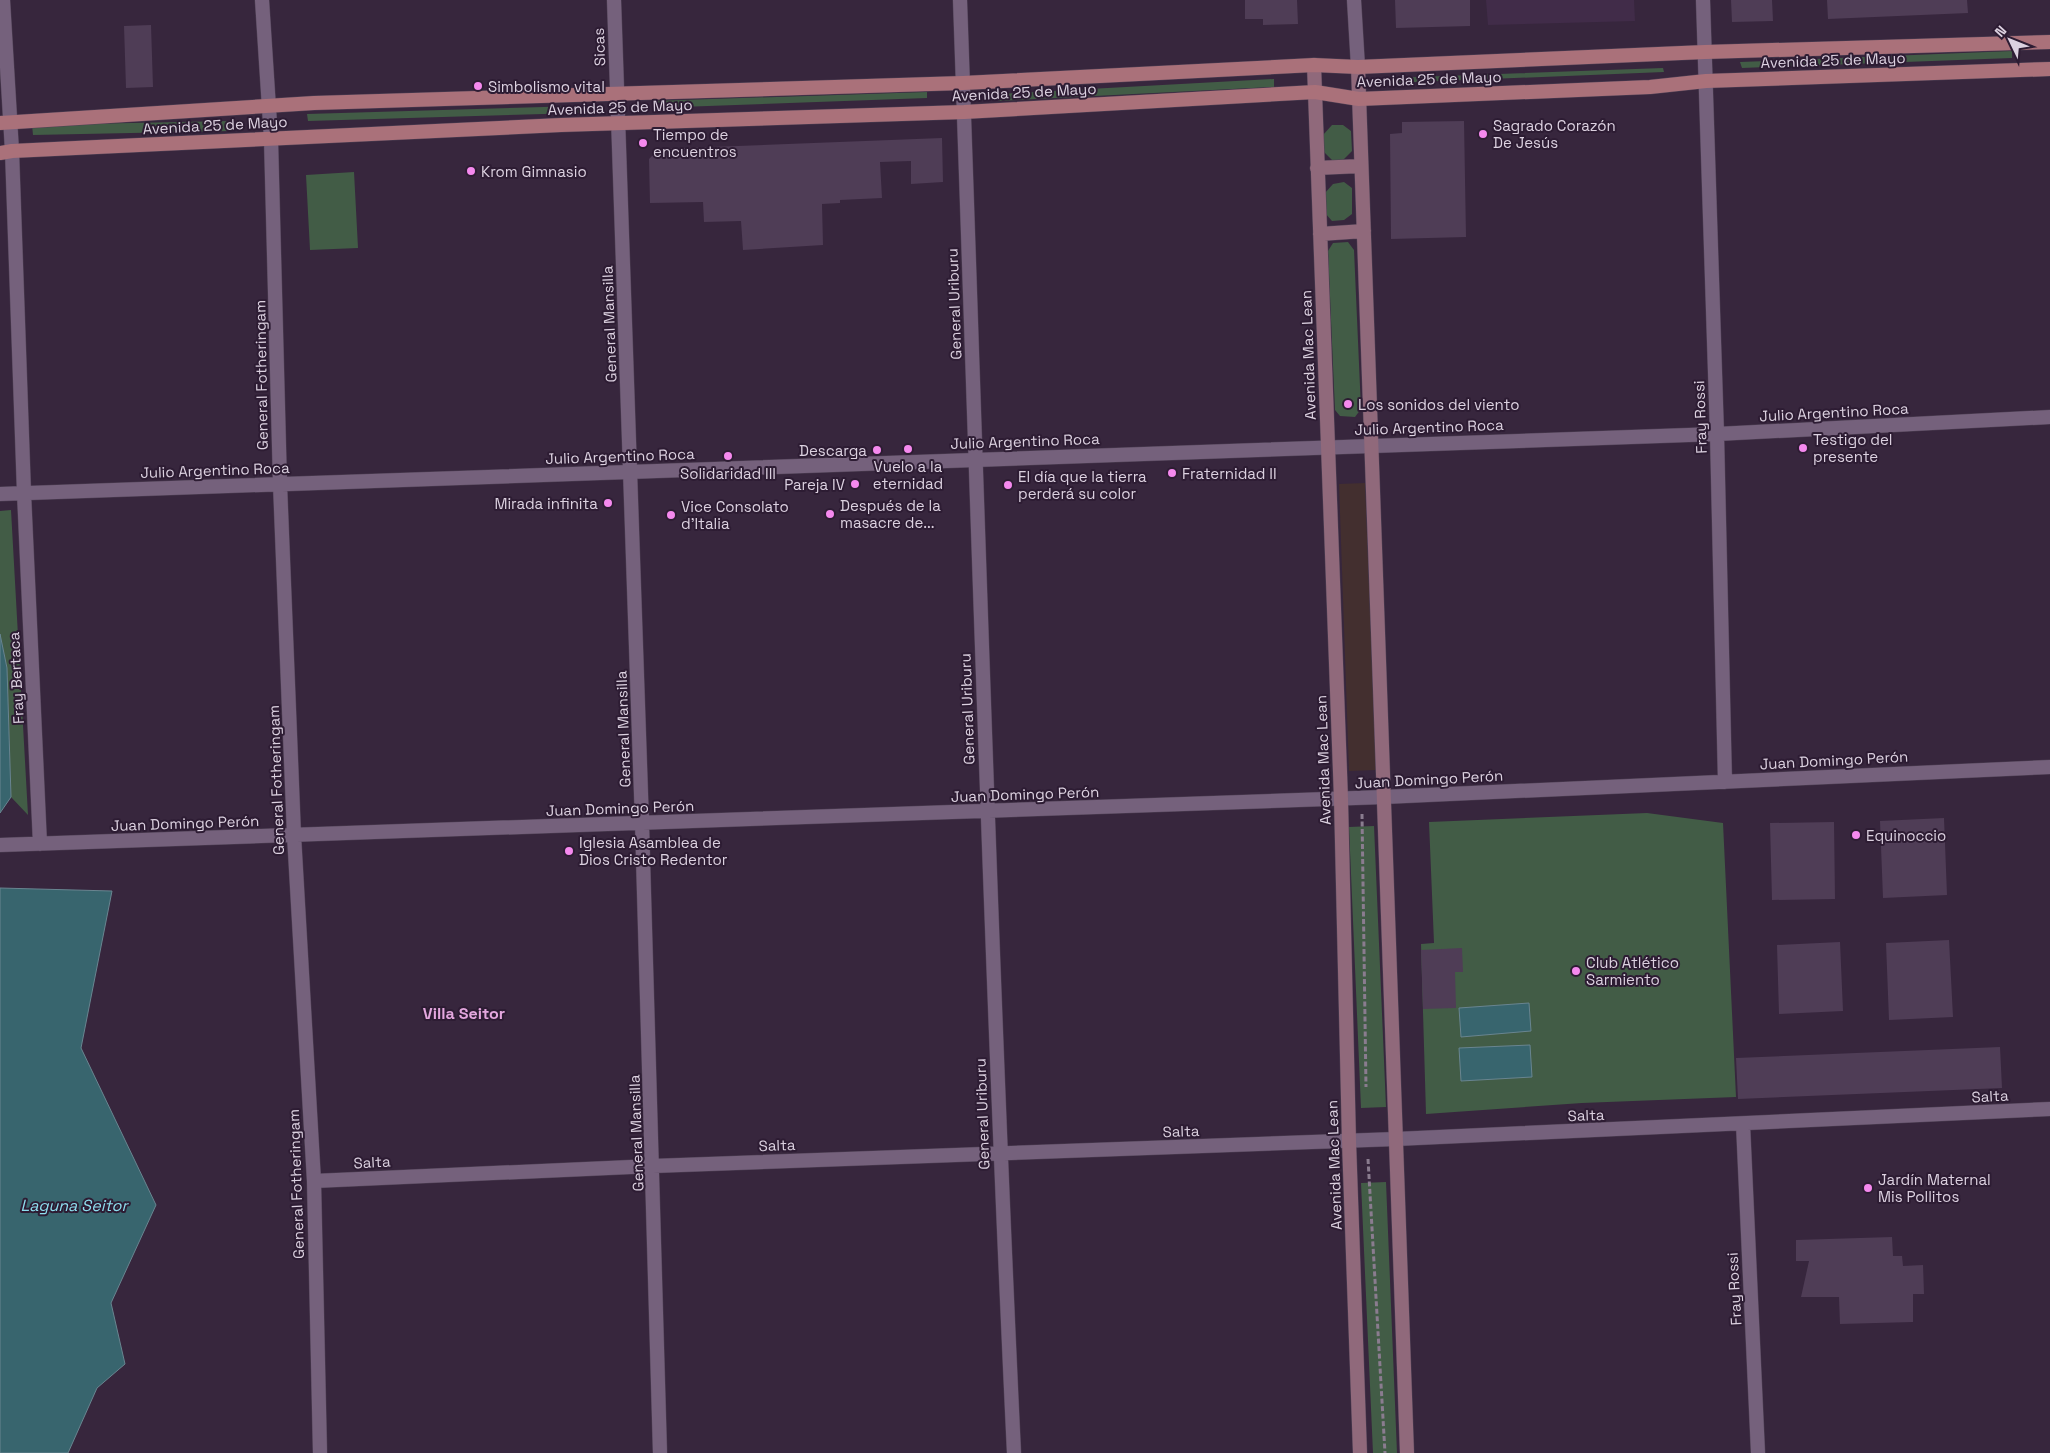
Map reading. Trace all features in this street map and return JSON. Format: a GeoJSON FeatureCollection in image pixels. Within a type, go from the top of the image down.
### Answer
{"type":"FeatureCollection","features":[{"type":"Feature","properties":{"kind":"main road","name":"Avenida 25 de Mayo"},"geometry":{"type":"LineString","coordinates":[[5,122],[269,105],[963,83],[1314,66],[1358,67],[1706,52],[2050,42]]}},
{"type":"Feature","properties":{"kind":"main road","name":"Avenida Mac Lean"},"geometry":{"type":"LineString","coordinates":[[1314,66],[1341,799],[1349,1141],[1360,1453]]}},
{"type":"Feature","properties":{"kind":"main road"},"geometry":{"type":"LineString","coordinates":[[1358,67],[1407,1453]]}},
{"type":"Feature","properties":{"kind":"main road","name":"Avenida 25 de Mayo"},"geometry":{"type":"LineString","coordinates":[[6,152],[561,125],[964,112],[1314,92],[1359,99],[1650,87],[1706,81],[2050,69]]}},
{"type":"Feature","properties":{"kind":"main road"},"geometry":{"type":"LineString","coordinates":[[1317,168],[1361,166]]}},
{"type":"Feature","properties":{"kind":"main road"},"geometry":{"type":"LineString","coordinates":[[1320,234],[1364,231]]}},
{"type":"Feature","properties":{"kind":"street","name":"Fray Bertaca"},"geometry":{"type":"LineString","coordinates":[[3,0],[6,152],[40,844]]}},
{"type":"Feature","properties":{"kind":"street","name":"General Fotheringam"},"geometry":{"type":"LineString","coordinates":[[262,0],[271,139],[280,484],[294,835],[314,1181],[320,1453]]}},
{"type":"Feature","properties":{"kind":"street","name":"Sicas"},"geometry":{"type":"LineString","coordinates":[[614,0],[617,93]]}},
{"type":"Feature","properties":{"kind":"street","name":"General Uriburu"},"geometry":{"type":"LineString","coordinates":[[960,0],[987,811],[1014,1453]]}},
{"type":"Feature","properties":{"kind":"street"},"geometry":{"type":"LineString","coordinates":[[1354,0],[1358,67]]}},
{"type":"Feature","properties":{"kind":"street","name":"Fray Rossi"},"geometry":{"type":"LineString","coordinates":[[1703,0],[1717,434],[1725,782]]}},
{"type":"Feature","properties":{"kind":"street","name":"General Mansilla"},"geometry":{"type":"LineString","coordinates":[[617,93],[653,1166],[660,1453]]}},
{"type":"Feature","properties":{"kind":"street","name":"Julio Argentino Roca"},"geometry":{"type":"LineString","coordinates":[[0,494],[1717,434],[2050,418]]}},
{"type":"Feature","properties":{"kind":"street","name":"Juan Domingo Perón"},"geometry":{"type":"LineString","coordinates":[[0,845],[1341,799],[2050,767]]}},
{"type":"Feature","properties":{"kind":"street","name":"Salta"},"geometry":{"type":"LineString","coordinates":[[314,1181],[653,1166],[1349,1141],[2050,1109]]}},
{"type":"Feature","properties":{"kind":"street","name":"Fray Rossi"},"geometry":{"type":"LineString","coordinates":[[1743,1124],[1758,1453]]}},
{"type":"Feature","properties":{"kind":"shaded area"},"geometry":{"type":"Polygon","coordinates":[[[1486,0],[1634,0],[1635,21],[1488,25],[1486,0]]]}},
{"type":"Feature","properties":{"kind":"shaded area"},"geometry":{"type":"Polygon","coordinates":[[[2012,51],[2012,58],[1742,68],[1740,62],[2012,51]]]}},
{"type":"Feature","properties":{"kind":"shaded area"},"geometry":{"type":"Polygon","coordinates":[[[1663,68],[1664,72],[1392,83],[1391,78],[1663,68]]]}},
{"type":"Feature","properties":{"kind":"shaded area"},"geometry":{"type":"Polygon","coordinates":[[[1274,79],[1274,87],[998,101],[998,94],[1274,79]]]}},
{"type":"Feature","properties":{"kind":"shaded area"},"geometry":{"type":"Polygon","coordinates":[[[927,92],[927,98],[652,108],[652,101],[927,92]]]}},
{"type":"Feature","properties":{"kind":"shaded area"},"geometry":{"type":"Polygon","coordinates":[[[579,106],[579,113],[308,121],[307,114],[579,106]]]}},
{"type":"Feature","properties":{"kind":"shaded area"},"geometry":{"type":"Polygon","coordinates":[[[229,121],[230,131],[33,135],[32,125],[229,121]]]}},
{"type":"Feature","properties":{"kind":"shaded area"},"geometry":{"type":"Polygon","coordinates":[[[1332,125],[1343,125],[1351,131],[1352,151],[1343,160],[1332,160],[1324,152],[1323,135],[1332,125]]]}},
{"type":"Feature","properties":{"kind":"shaded area"},"geometry":{"type":"Polygon","coordinates":[[[354,172],[358,248],[310,250],[306,175],[354,172]]]}},
{"type":"Feature","properties":{"kind":"shaded area"},"geometry":{"type":"Polygon","coordinates":[[[1344,182],[1352,188],[1352,214],[1344,220],[1332,221],[1325,213],[1325,193],[1333,184],[1344,182]]]}},
{"type":"Feature","properties":{"kind":"shaded area"},"geometry":{"type":"Polygon","coordinates":[[[1348,242],[1354,250],[1361,409],[1355,417],[1340,416],[1335,410],[1328,251],[1333,243],[1348,242]]]}},
{"type":"Feature","properties":{"kind":"shaded area"},"geometry":{"type":"Polygon","coordinates":[[[1365,483],[1376,770],[1349,771],[1339,484],[1365,483]]]}},
{"type":"Feature","properties":{"kind":"shaded area"},"geometry":{"type":"Polygon","coordinates":[[[11,510],[28,815],[11,797],[7,668],[0,634],[0,511],[11,510]]]}},
{"type":"Feature","properties":{"kind":"shaded area","name":"Club Atlético Sarmiento"},"geometry":{"type":"Polygon","coordinates":[[[1647,813],[1723,823],[1736,1097],[1582,1103],[1426,1114],[1421,944],[1434,943],[1429,822],[1647,813]]]}},
{"type":"Feature","properties":{"kind":"shaded area"},"geometry":{"type":"Polygon","coordinates":[[[1374,826],[1386,1107],[1361,1108],[1349,827],[1374,826]]]}},
{"type":"Feature","properties":{"kind":"shaded area"},"geometry":{"type":"Polygon","coordinates":[[[1386,1182],[1397,1453],[1373,1453],[1361,1183],[1386,1182]]]}},
{"type":"Feature","properties":{"kind":"water"},"geometry":{"type":"Polygon","coordinates":[[[0,634],[7,668],[11,797],[0,813],[0,634]]]}},
{"type":"Feature","properties":{"kind":"water","name":"Laguna Seitor"},"geometry":{"type":"Polygon","coordinates":[[[0,888],[112,891],[81,1048],[156,1205],[111,1303],[125,1364],[97,1388],[68,1453],[0,1453],[0,888]]]}},
{"type":"Feature","properties":{"kind":"water"},"geometry":{"type":"Polygon","coordinates":[[[1529,1003],[1531,1031],[1461,1037],[1459,1008],[1529,1003]]]}},
{"type":"Feature","properties":{"kind":"water"},"geometry":{"type":"Polygon","coordinates":[[[1530,1045],[1532,1077],[1461,1081],[1459,1048],[1530,1045]]]}},
{"type":"Feature","properties":{"kind":"building"},"geometry":{"type":"Polygon","coordinates":[[[1245,0],[1297,0],[1298,24],[1263,25],[1263,19],[1245,19],[1245,0]]]}},
{"type":"Feature","properties":{"kind":"building"},"geometry":{"type":"Polygon","coordinates":[[[1395,0],[1470,0],[1470,26],[1396,28],[1395,0]]]}},
{"type":"Feature","properties":{"kind":"building"},"geometry":{"type":"Polygon","coordinates":[[[1731,0],[1772,0],[1773,21],[1732,22],[1731,0]]]}},
{"type":"Feature","properties":{"kind":"building"},"geometry":{"type":"Polygon","coordinates":[[[1827,0],[1967,0],[1968,13],[1828,19],[1827,0]]]}},
{"type":"Feature","properties":{"kind":"building"},"geometry":{"type":"Polygon","coordinates":[[[151,25],[153,87],[126,88],[124,26],[151,25]]]}},
{"type":"Feature","properties":{"kind":"building"},"geometry":{"type":"Polygon","coordinates":[[[1464,121],[1466,237],[1391,239],[1390,134],[1402,133],[1402,122],[1464,121]]]}},
{"type":"Feature","properties":{"kind":"building"},"geometry":{"type":"Polygon","coordinates":[[[942,138],[943,182],[911,184],[911,161],[880,162],[882,198],[840,200],[840,203],[822,204],[823,245],[743,250],[741,221],[704,222],[703,202],[650,203],[649,159],[659,149],[942,138]]]}},
{"type":"Feature","properties":{"kind":"building"},"geometry":{"type":"Polygon","coordinates":[[[1944,818],[1947,895],[1883,898],[1880,821],[1944,818]]]}},
{"type":"Feature","properties":{"kind":"building"},"geometry":{"type":"Polygon","coordinates":[[[1834,822],[1835,899],[1772,900],[1770,823],[1834,822]]]}},
{"type":"Feature","properties":{"kind":"building"},"geometry":{"type":"Polygon","coordinates":[[[1949,940],[1953,1017],[1889,1020],[1886,943],[1949,940]]]}},
{"type":"Feature","properties":{"kind":"building"},"geometry":{"type":"Polygon","coordinates":[[[1840,942],[1843,1011],[1779,1014],[1777,945],[1840,942]]]}},
{"type":"Feature","properties":{"kind":"building"},"geometry":{"type":"Polygon","coordinates":[[[1462,948],[1463,972],[1455,972],[1456,1008],[1423,1009],[1421,950],[1462,948]]]}},
{"type":"Feature","properties":{"kind":"building"},"geometry":{"type":"Polygon","coordinates":[[[2000,1047],[2002,1088],[1738,1099],[1736,1058],[2000,1047]]]}},
{"type":"Feature","properties":{"kind":"building"},"geometry":{"type":"Polygon","coordinates":[[[1892,1237],[1893,1256],[1902,1256],[1903,1266],[1923,1265],[1924,1294],[1913,1294],[1913,1322],[1840,1324],[1839,1297],[1801,1297],[1809,1261],[1796,1261],[1796,1240],[1892,1237]]]}},
{"type":"Feature","properties":{"kind":"place","name":"Simbolismo vital"},"geometry":{"type":"Point","coordinates":[478,86]}},
{"type":"Feature","properties":{"kind":"place","name":"Sagrado Corazón De Jesús"},"geometry":{"type":"Point","coordinates":[1483,134]}},
{"type":"Feature","properties":{"kind":"place","name":"Tiempo de encuentros"},"geometry":{"type":"Point","coordinates":[643,143]}},
{"type":"Feature","properties":{"kind":"place","name":"Krom Gimnasio"},"geometry":{"type":"Point","coordinates":[471,171]}},
{"type":"Feature","properties":{"kind":"place","name":"Los sonidos del viento"},"geometry":{"type":"Point","coordinates":[1348,404]}},
{"type":"Feature","properties":{"kind":"place","name":"Testigo del presente"},"geometry":{"type":"Point","coordinates":[1803,448]}},
{"type":"Feature","properties":{"kind":"place","name":"Vuelo a la eternidad"},"geometry":{"type":"Point","coordinates":[908,449]}},
{"type":"Feature","properties":{"kind":"place","name":"Descarga"},"geometry":{"type":"Point","coordinates":[877,450]}},
{"type":"Feature","properties":{"kind":"place","name":"Solidaridad III"},"geometry":{"type":"Point","coordinates":[728,456]}},
{"type":"Feature","properties":{"kind":"place","name":"Fraternidad II"},"geometry":{"type":"Point","coordinates":[1172,473]}},
{"type":"Feature","properties":{"kind":"place","name":"Pareja IV"},"geometry":{"type":"Point","coordinates":[855,484]}},
{"type":"Feature","properties":{"kind":"place","name":"El día que la tierra perderá su color"},"geometry":{"type":"Point","coordinates":[1008,485]}},
{"type":"Feature","properties":{"kind":"place","name":"Mirada infinita"},"geometry":{"type":"Point","coordinates":[608,503]}},
{"type":"Feature","properties":{"kind":"place","name":"Después de la masacre de..."},"geometry":{"type":"Point","coordinates":[830,514]}},
{"type":"Feature","properties":{"kind":"place","name":"Vice Consolato d'Italia"},"geometry":{"type":"Point","coordinates":[671,515]}},
{"type":"Feature","properties":{"kind":"place","name":"Equinoccio"},"geometry":{"type":"Point","coordinates":[1856,835]}},
{"type":"Feature","properties":{"kind":"place","name":"Iglesia Asamblea de Dios Cristo Redentor"},"geometry":{"type":"Point","coordinates":[569,851]}},
{"type":"Feature","properties":{"kind":"place","name":"Club Atlético Sarmiento"},"geometry":{"type":"Point","coordinates":[1576,971]}},
{"type":"Feature","properties":{"kind":"place","name":"Jardín Maternal Mis Pollitos"},"geometry":{"type":"Point","coordinates":[1868,1188]}},
{"type":"Feature","properties":{"kind":"district","name":"Villa Seitor"},"geometry":{"type":"Point","coordinates":[464,1013]}}]}
